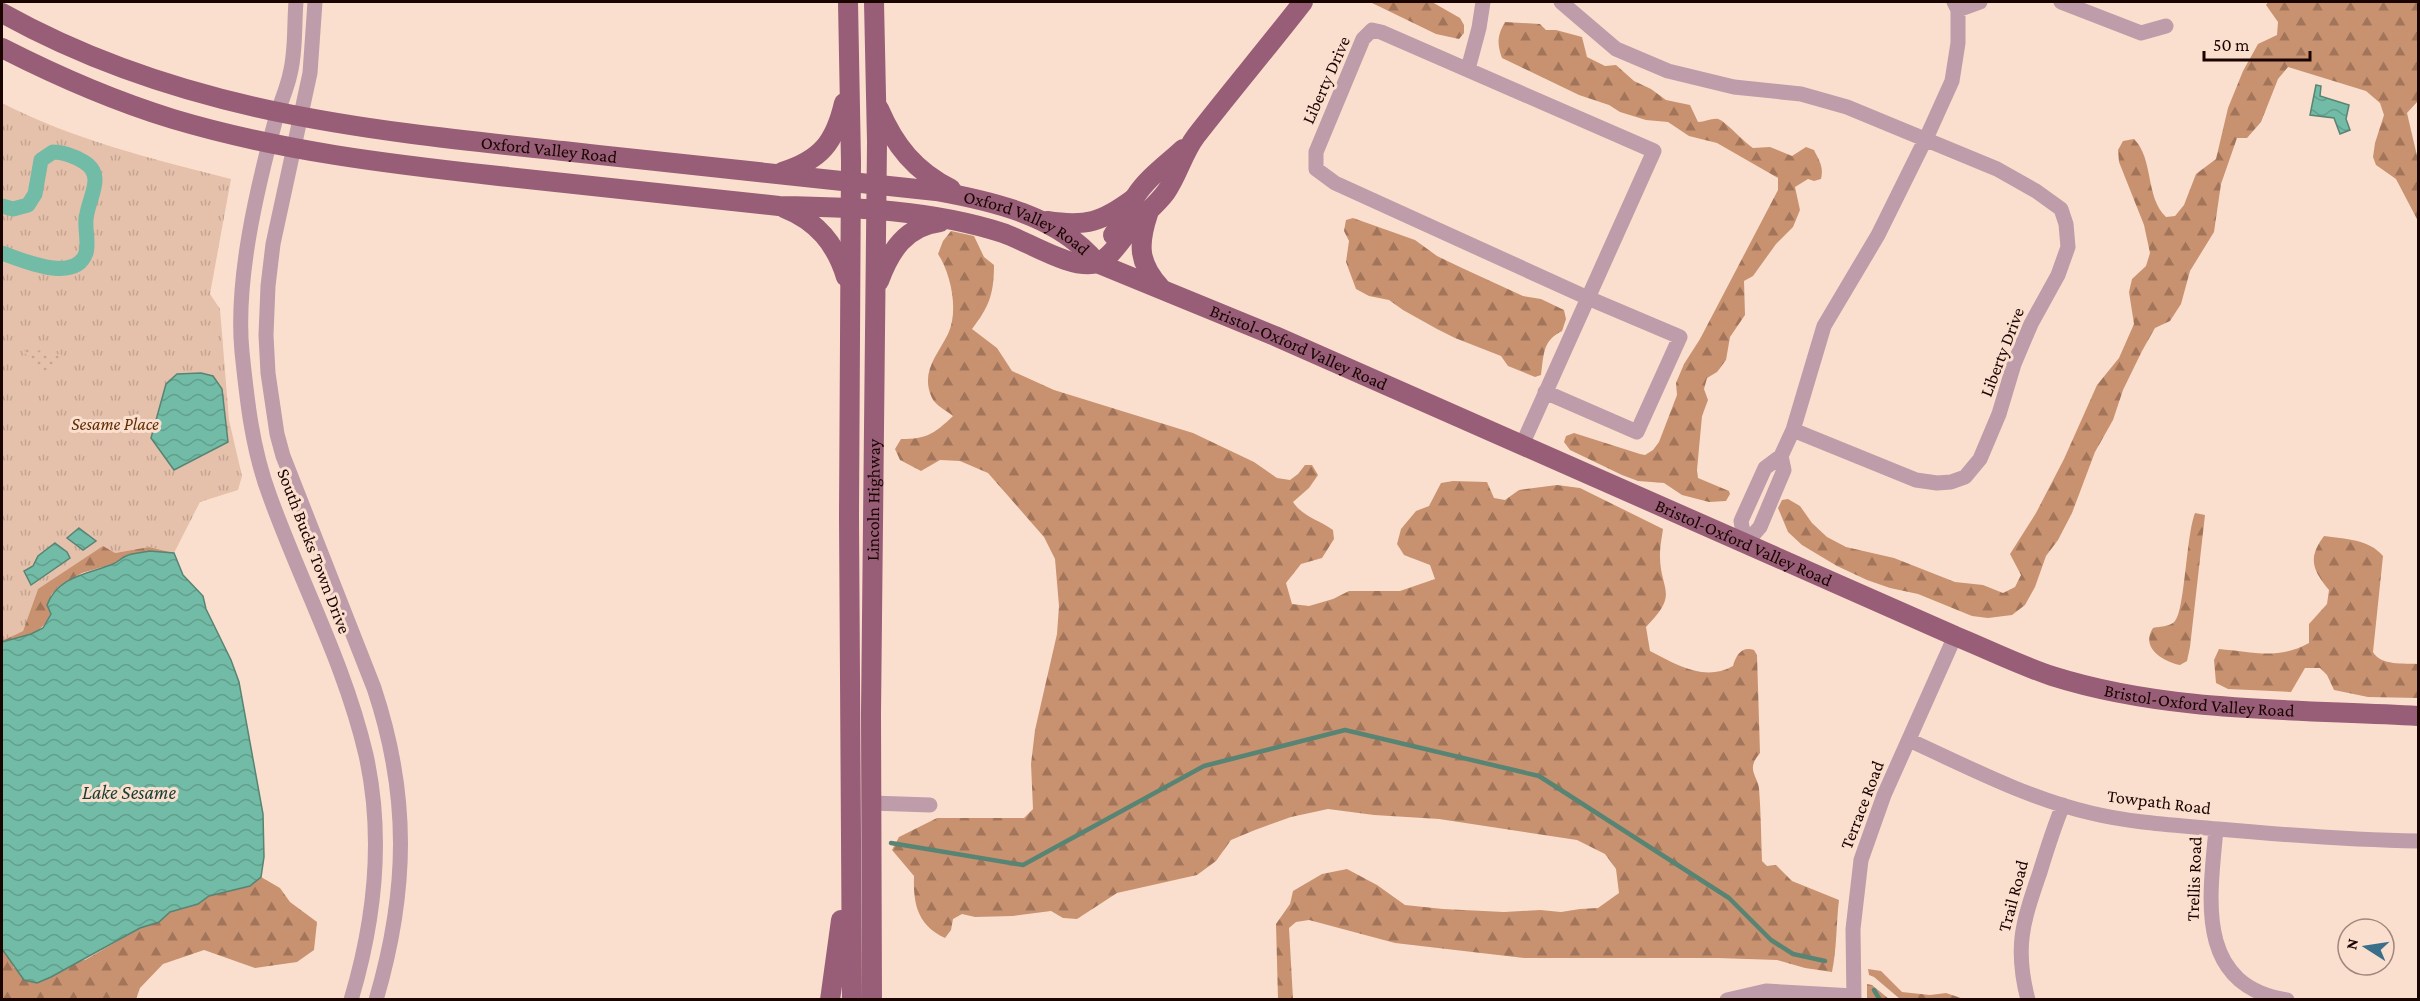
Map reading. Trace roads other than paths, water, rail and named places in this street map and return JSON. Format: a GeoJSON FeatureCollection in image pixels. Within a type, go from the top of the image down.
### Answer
{"type":"FeatureCollection","features":[{"type":"Feature","properties":{"kind":"main road","name":"Lincoln Highway"},"geometry":{"type":"LineString","coordinates":[[848,2],[850,289],[861,843],[872,999]]}},
{"type":"Feature","properties":{"kind":"main road","name":"Lincoln Highway"},"geometry":{"type":"LineString","coordinates":[[852,999],[861,843],[871,803],[877,185],[874,2]]}},
{"type":"Feature","properties":{"kind":"main road","name":"Oxford Valley Road"},"geometry":{"type":"LineString","coordinates":[[1097,263],[1106,243],[1123,222],[1136,197],[1151,178],[1192,142],[1303,2]]}},
{"type":"Feature","properties":{"kind":"main road","name":"Oxford Valley Road"},"geometry":{"type":"LineString","coordinates":[[2,13],[76,49],[147,77],[200,94],[277,113],[436,138],[964,196],[1007,208],[1041,221],[1084,247],[1097,263]]}},
{"type":"Feature","properties":{"kind":"main road","name":"Oxford Valley Road"},"geometry":{"type":"LineString","coordinates":[[2,48],[73,82],[145,109],[269,144],[409,166],[779,206],[932,216],[1007,234],[1077,264],[1097,263],[1114,250],[1131,228],[1148,214],[1167,191],[1192,142]]}},
{"type":"Feature","properties":{"kind":"main road"},"geometry":{"type":"LineString","coordinates":[[776,174],[799,167],[814,159],[825,147],[839,122],[850,80]]}},
{"type":"Feature","properties":{"kind":"main road"},"geometry":{"type":"LineString","coordinates":[[876,101],[894,140],[906,157],[935,181],[964,196]]}},
{"type":"Feature","properties":{"kind":"main road"},"geometry":{"type":"LineString","coordinates":[[1041,221],[1065,224],[1092,222],[1114,213],[1136,197]]}},
{"type":"Feature","properties":{"kind":"main road"},"geometry":{"type":"LineString","coordinates":[[779,206],[798,213],[824,235],[841,263],[850,289]]}},
{"type":"Feature","properties":{"kind":"main road"},"geometry":{"type":"LineString","coordinates":[[1148,214],[1143,228],[1142,254],[1150,276],[1162,289]]}},
{"type":"Feature","properties":{"kind":"main road"},"geometry":{"type":"LineString","coordinates":[[876,289],[892,252],[915,229],[929,223],[959,221]]}},
{"type":"Feature","properties":{"kind":"main road","name":"Bristol-Oxford Valley Road"},"geometry":{"type":"LineString","coordinates":[[1097,263],[1275,336],[1955,636],[2052,675],[2143,697],[2264,708],[2418,716]]}},
{"type":"Feature","properties":{"kind":"main road"},"geometry":{"type":"LineString","coordinates":[[830,999],[861,843]]}},
{"type":"Feature","properties":{"kind":"street","name":"South Bucks Town Drive"},"geometry":{"type":"LineString","coordinates":[[296,2],[291,71],[269,144],[246,264],[242,310],[242,348],[254,444],[268,492],[355,714],[366,757],[374,806],[375,878],[371,916],[351,999]]}},
{"type":"Feature","properties":{"kind":"street","name":"South Bucks Town Drive"},"geometry":{"type":"LineString","coordinates":[[315,2],[310,73],[273,244],[267,286],[268,373],[277,434],[283,456],[374,688],[395,768],[399,794],[401,853],[399,895],[389,955],[376,999]]}},
{"type":"Feature","properties":{"kind":"street"},"geometry":{"type":"LineString","coordinates":[[1468,69],[1483,2]]}},
{"type":"Feature","properties":{"kind":"street","name":"Liberty Drive"},"geometry":{"type":"LineString","coordinates":[[1561,2],[1616,49],[1668,71],[1734,87],[1801,94],[1882,120],[1925,141],[1997,169],[2036,191],[2061,209],[2066,224],[2067,247],[2058,275],[2031,324],[2014,364],[1999,414],[1980,459],[1965,477],[1952,482],[1937,483],[1916,480],[1793,430]]}},
{"type":"Feature","properties":{"kind":"street"},"geometry":{"type":"LineString","coordinates":[[1745,544],[1741,521],[1765,468],[1781,456],[1793,430],[1824,326],[1878,235],[1952,81],[1958,43],[1956,6],[1980,2]]}},
{"type":"Feature","properties":{"kind":"street"},"geometry":{"type":"LineString","coordinates":[[2061,2],[2141,33],[2166,26]]}},
{"type":"Feature","properties":{"kind":"street","name":"Liberty Drive"},"geometry":{"type":"LineString","coordinates":[[1522,445],[1545,392],[1588,298],[1654,151],[1382,32],[1372,30],[1363,39],[1316,153],[1316,169],[1335,183],[1588,298]]}},
{"type":"Feature","properties":{"kind":"street"},"geometry":{"type":"LineString","coordinates":[[1545,392],[1636,432],[1680,337],[1588,298]]}},
{"type":"Feature","properties":{"kind":"street","name":"Terrace Road"},"geometry":{"type":"LineString","coordinates":[[1854,998],[1853,929],[1856,884],[1861,860],[1881,804],[1955,636]]}},
{"type":"Feature","properties":{"kind":"street","name":"Towpath Road"},"geometry":{"type":"LineString","coordinates":[[1909,740],[2009,786],[2063,805],[2109,817],[2290,835],[2418,841]]}},
{"type":"Feature","properties":{"kind":"street"},"geometry":{"type":"LineString","coordinates":[[871,803],[930,805]]}},
{"type":"Feature","properties":{"kind":"street","name":"Trail Road"},"geometry":{"type":"LineString","coordinates":[[2028,999],[2021,974],[2021,934],[2030,897],[2063,805]]}},
{"type":"Feature","properties":{"kind":"street","name":"Trellis Road"},"geometry":{"type":"LineString","coordinates":[[2216,829],[2210,909],[2212,934],[2217,948],[2236,976],[2248,986],[2287,999]]}},
{"type":"Feature","properties":{"kind":"street"},"geometry":{"type":"LineString","coordinates":[[1726,999],[1766,992],[1854,998]]}},
{"type":"Feature","properties":{"kind":"water"},"geometry":{"type":"Polygon","coordinates":[[[2316,85],[2321,86],[2320,96],[2349,105],[2346,119],[2350,130],[2340,134],[2334,118],[2310,115],[2316,85]]]}},
{"type":"Feature","properties":{"kind":"water"},"geometry":{"type":"Polygon","coordinates":[[[201,373],[213,376],[222,389],[228,442],[174,470],[151,438],[166,384],[177,374],[201,373]]]}},
{"type":"Feature","properties":{"kind":"water"},"geometry":{"type":"Polygon","coordinates":[[[79,528],[96,541],[83,550],[67,538],[79,528]]]}},
{"type":"Feature","properties":{"kind":"water"},"geometry":{"type":"Polygon","coordinates":[[[55,543],[67,552],[70,558],[31,585],[24,571],[33,566],[38,556],[55,543]]]}},
{"type":"Feature","properties":{"kind":"water","name":"Lake Sesame"},"geometry":{"type":"Polygon","coordinates":[[[149,551],[174,553],[183,575],[203,596],[206,609],[239,682],[263,814],[264,857],[261,877],[250,886],[209,896],[198,904],[170,912],[159,922],[140,928],[51,977],[37,983],[24,980],[2,949],[2,642],[31,634],[43,628],[51,614],[47,605],[52,595],[66,582],[113,564],[128,555],[149,551]]]}},
{"type":"Feature","properties":{"kind":"waterway"},"geometry":{"type":"LineString","coordinates":[[2,206],[13,209],[28,205],[35,194],[41,160],[53,152],[73,156],[84,162],[94,174],[94,188],[86,220],[87,249],[80,262],[71,267],[47,267],[2,253]]}},
{"type":"Feature","properties":{"kind":"waterway"},"geometry":{"type":"LineString","coordinates":[[891,843],[1023,865],[1204,766],[1345,730],[1539,776],[1729,898],[1771,940],[1793,954],[1825,961]]}},
{"type":"Feature","properties":{"kind":"waterway"},"geometry":{"type":"LineString","coordinates":[[1874,990],[1880,1000]]}},
{"type":"Feature","properties":{"kind":"park label","name":"Sesame Place"},"geometry":{"type":"Point","coordinates":[115,424]}}]}
